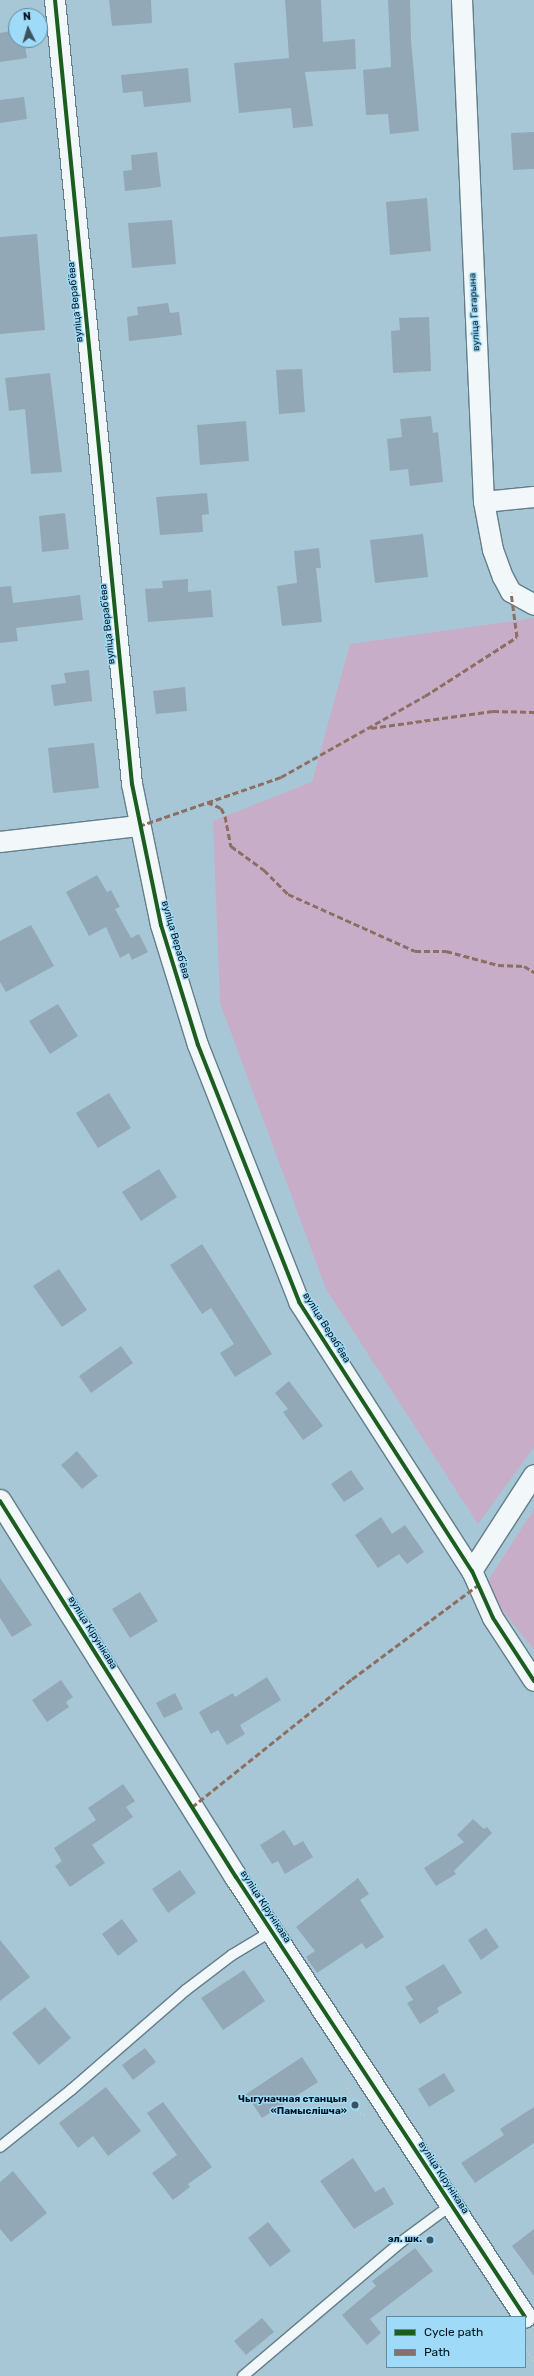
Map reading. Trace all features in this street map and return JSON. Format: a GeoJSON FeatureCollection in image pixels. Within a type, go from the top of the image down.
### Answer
{"type":"FeatureCollection","features":[{"type":"Feature","properties":{"kind":"street","name":"вуліца Верабʼёва"},"geometry":{"type":"LineString","coordinates":[[54,0],[128,745],[139,826],[161,925],[198,1045],[299,1302],[472,1571],[493,1618],[534,1682]]}},
{"type":"Feature","properties":{"kind":"street","name":"вуліца Гагарына"},"geometry":{"type":"LineString","coordinates":[[462,0],[484,502],[493,550],[503,577],[511,592],[534,605]]}},
{"type":"Feature","properties":{"kind":"street"},"geometry":{"type":"LineString","coordinates":[[484,502],[534,497]]}},
{"type":"Feature","properties":{"kind":"street"},"geometry":{"type":"LineString","coordinates":[[0,842],[139,826]]}},
{"type":"Feature","properties":{"kind":"street"},"geometry":{"type":"LineString","coordinates":[[472,1571],[534,1475]]}},
{"type":"Feature","properties":{"kind":"street","name":"вуліца Кірунікава"},"geometry":{"type":"LineString","coordinates":[[0,1501],[272,1931],[524,2316]]}},
{"type":"Feature","properties":{"kind":"street","name":"вуліца Кірунікава"},"geometry":{"type":"LineString","coordinates":[[526,2319],[534,2331]]}},
{"type":"Feature","properties":{"kind":"lane"},"geometry":{"type":"LineString","coordinates":[[0,2147],[72,2090],[186,1990],[232,1955],[272,1931]]}},
{"type":"Feature","properties":{"kind":"lane"},"geometry":{"type":"LineString","coordinates":[[243,2376],[401,2242],[451,2205]]}},
{"type":"Feature","properties":{"kind":"path"},"geometry":{"type":"LineString","coordinates":[[526,2348],[534,2361]]}},
{"type":"Feature","properties":{"kind":"shaded area"},"geometry":{"type":"Polygon","coordinates":[[[534,618],[534,1447],[478,1524],[326,1289],[220,1003],[213,821],[312,782],[350,644],[534,618]]]}},
{"type":"Feature","properties":{"kind":"shaded area"},"geometry":{"type":"Polygon","coordinates":[[[534,1509],[534,1650],[484,1587],[534,1509]]]}},
{"type":"Feature","properties":{"kind":"building"},"geometry":{"type":"Polygon","coordinates":[[[109,0],[151,0],[152,23],[112,26],[109,0]]]}},
{"type":"Feature","properties":{"kind":"building"},"geometry":{"type":"Polygon","coordinates":[[[285,0],[321,0],[323,42],[355,39],[356,69],[305,72],[313,126],[293,128],[291,108],[239,113],[234,63],[289,58],[285,0]]]}},
{"type":"Feature","properties":{"kind":"building"},"geometry":{"type":"Polygon","coordinates":[[[388,0],[410,0],[411,40],[419,131],[390,134],[388,114],[366,115],[363,70],[391,67],[388,0]]]}},
{"type":"Feature","properties":{"kind":"building"},"geometry":{"type":"Polygon","coordinates":[[[8,32],[8,48],[25,48],[27,58],[0,62],[0,33],[8,32]]]}},
{"type":"Feature","properties":{"kind":"building"},"geometry":{"type":"Polygon","coordinates":[[[188,68],[191,102],[144,107],[142,91],[123,93],[121,75],[188,68]]]}},
{"type":"Feature","properties":{"kind":"building"},"geometry":{"type":"Polygon","coordinates":[[[24,97],[27,119],[0,123],[0,100],[24,97]]]}},
{"type":"Feature","properties":{"kind":"building"},"geometry":{"type":"Polygon","coordinates":[[[534,132],[534,169],[513,170],[511,133],[534,132]]]}},
{"type":"Feature","properties":{"kind":"building"},"geometry":{"type":"Polygon","coordinates":[[[157,152],[161,187],[125,191],[123,171],[132,170],[131,155],[157,152]]]}},
{"type":"Feature","properties":{"kind":"building"},"geometry":{"type":"Polygon","coordinates":[[[427,198],[431,251],[390,255],[386,202],[427,198]]]}},
{"type":"Feature","properties":{"kind":"building"},"geometry":{"type":"Polygon","coordinates":[[[172,220],[176,264],[132,268],[128,223],[172,220]]]}},
{"type":"Feature","properties":{"kind":"building"},"geometry":{"type":"Polygon","coordinates":[[[37,234],[45,330],[0,334],[0,237],[37,234]]]}},
{"type":"Feature","properties":{"kind":"building"},"geometry":{"type":"Polygon","coordinates":[[[168,303],[170,313],[179,312],[182,335],[129,341],[127,317],[138,315],[137,307],[168,303]]]}},
{"type":"Feature","properties":{"kind":"building"},"geometry":{"type":"Polygon","coordinates":[[[429,317],[431,371],[393,373],[391,331],[400,330],[399,318],[429,317]]]}},
{"type":"Feature","properties":{"kind":"building"},"geometry":{"type":"Polygon","coordinates":[[[302,369],[305,412],[279,414],[276,370],[302,369]]]}},
{"type":"Feature","properties":{"kind":"building"},"geometry":{"type":"Polygon","coordinates":[[[50,373],[62,472],[31,474],[25,409],[9,411],[5,378],[50,373]]]}},
{"type":"Feature","properties":{"kind":"building"},"geometry":{"type":"Polygon","coordinates":[[[431,416],[433,433],[438,432],[443,482],[410,486],[408,469],[390,471],[387,439],[402,437],[400,419],[431,416]]]}},
{"type":"Feature","properties":{"kind":"building"},"geometry":{"type":"Polygon","coordinates":[[[246,421],[249,461],[200,465],[197,425],[246,421]]]}},
{"type":"Feature","properties":{"kind":"building"},"geometry":{"type":"Polygon","coordinates":[[[207,493],[209,514],[202,515],[203,532],[160,535],[156,497],[207,493]]]}},
{"type":"Feature","properties":{"kind":"building"},"geometry":{"type":"Polygon","coordinates":[[[65,513],[69,549],[42,552],[39,516],[65,513]]]}},
{"type":"Feature","properties":{"kind":"building"},"geometry":{"type":"Polygon","coordinates":[[[423,534],[428,577],[375,583],[370,540],[423,534]]]}},
{"type":"Feature","properties":{"kind":"building"},"geometry":{"type":"Polygon","coordinates":[[[319,548],[321,568],[316,568],[322,622],[282,626],[277,586],[297,583],[294,551],[319,548]]]}},
{"type":"Feature","properties":{"kind":"building"},"geometry":{"type":"Polygon","coordinates":[[[188,579],[188,592],[211,590],[213,617],[148,622],[145,589],[163,588],[162,581],[188,579]]]}},
{"type":"Feature","properties":{"kind":"building"},"geometry":{"type":"Polygon","coordinates":[[[11,586],[13,603],[80,595],[83,620],[16,628],[18,641],[0,643],[0,587],[11,586]]]}},
{"type":"Feature","properties":{"kind":"building"},"geometry":{"type":"Polygon","coordinates":[[[89,670],[92,701],[54,706],[51,685],[66,683],[64,673],[89,670]]]}},
{"type":"Feature","properties":{"kind":"building"},"geometry":{"type":"Polygon","coordinates":[[[185,687],[187,711],[156,714],[153,691],[185,687]]]}},
{"type":"Feature","properties":{"kind":"building"},"geometry":{"type":"Polygon","coordinates":[[[94,743],[99,788],[53,793],[48,748],[94,743]]]}},
{"type":"Feature","properties":{"kind":"building"},"geometry":{"type":"Polygon","coordinates":[[[97,875],[107,892],[111,890],[120,907],[115,909],[131,938],[139,934],[148,952],[132,960],[129,953],[120,958],[106,927],[89,936],[66,892],[97,875]]]}},
{"type":"Feature","properties":{"kind":"building"},"geometry":{"type":"Polygon","coordinates":[[[31,925],[54,966],[6,992],[0,982],[0,941],[31,925]]]}},
{"type":"Feature","properties":{"kind":"building"},"geometry":{"type":"Polygon","coordinates":[[[58,1004],[78,1036],[50,1054],[29,1021],[58,1004]]]}},
{"type":"Feature","properties":{"kind":"building"},"geometry":{"type":"Polygon","coordinates":[[[109,1093],[131,1128],[98,1148],[76,1113],[109,1093]]]}},
{"type":"Feature","properties":{"kind":"building"},"geometry":{"type":"Polygon","coordinates":[[[159,1169],[177,1197],[141,1221],[122,1192],[159,1169]]]}},
{"type":"Feature","properties":{"kind":"building"},"geometry":{"type":"Polygon","coordinates":[[[202,1244],[272,1354],[235,1377],[220,1353],[234,1344],[211,1308],[202,1314],[170,1265],[202,1244]]]}},
{"type":"Feature","properties":{"kind":"building"},"geometry":{"type":"Polygon","coordinates":[[[59,1269],[87,1310],[62,1327],[33,1286],[59,1269]]]}},
{"type":"Feature","properties":{"kind":"building"},"geometry":{"type":"Polygon","coordinates":[[[121,1346],[133,1363],[91,1393],[79,1376],[121,1346]]]}},
{"type":"Feature","properties":{"kind":"building"},"geometry":{"type":"Polygon","coordinates":[[[289,1381],[323,1426],[303,1440],[283,1412],[288,1409],[275,1393],[289,1381]]]}},
{"type":"Feature","properties":{"kind":"building"},"geometry":{"type":"Polygon","coordinates":[[[77,1451],[98,1476],[82,1489],[61,1465],[77,1451]]]}},
{"type":"Feature","properties":{"kind":"building"},"geometry":{"type":"Polygon","coordinates":[[[351,1470],[364,1489],[344,1502],[331,1484],[351,1470]]]}},
{"type":"Feature","properties":{"kind":"building"},"geometry":{"type":"Polygon","coordinates":[[[381,1517],[392,1534],[405,1525],[424,1552],[407,1564],[399,1554],[378,1568],[355,1535],[381,1517]]]}},
{"type":"Feature","properties":{"kind":"building"},"geometry":{"type":"Polygon","coordinates":[[[0,1578],[32,1625],[12,1637],[0,1618],[0,1578]]]}},
{"type":"Feature","properties":{"kind":"building"},"geometry":{"type":"Polygon","coordinates":[[[140,1592],[158,1621],[130,1638],[112,1609],[140,1592]]]}},
{"type":"Feature","properties":{"kind":"building"},"geometry":{"type":"Polygon","coordinates":[[[267,1677],[281,1700],[240,1725],[245,1734],[227,1745],[218,1730],[211,1734],[199,1712],[233,1693],[235,1697],[267,1677]]]}},
{"type":"Feature","properties":{"kind":"building"},"geometry":{"type":"Polygon","coordinates":[[[61,1680],[73,1697],[66,1702],[69,1707],[47,1722],[32,1700],[61,1680]]]}},
{"type":"Feature","properties":{"kind":"building"},"geometry":{"type":"Polygon","coordinates":[[[175,1693],[183,1709],[164,1718],[156,1703],[175,1693]]]}},
{"type":"Feature","properties":{"kind":"building"},"geometry":{"type":"Polygon","coordinates":[[[123,1784],[135,1801],[126,1807],[133,1817],[92,1845],[105,1863],[70,1887],[55,1866],[62,1861],[54,1848],[96,1820],[88,1808],[123,1784]]]}},
{"type":"Feature","properties":{"kind":"building"},"geometry":{"type":"Polygon","coordinates":[[[473,1819],[484,1829],[487,1827],[492,1833],[454,1871],[456,1874],[436,1886],[424,1868],[464,1842],[457,1835],[473,1819]]]}},
{"type":"Feature","properties":{"kind":"building"},"geometry":{"type":"Polygon","coordinates":[[[284,1830],[294,1846],[303,1841],[313,1857],[285,1874],[278,1861],[272,1864],[260,1845],[284,1830]]]}},
{"type":"Feature","properties":{"kind":"building"},"geometry":{"type":"Polygon","coordinates":[[[180,1870],[196,1893],[168,1913],[152,1889],[180,1870]]]}},
{"type":"Feature","properties":{"kind":"building"},"geometry":{"type":"Polygon","coordinates":[[[358,1878],[369,1894],[360,1900],[384,1937],[366,1949],[362,1943],[317,1973],[306,1957],[315,1951],[296,1927],[358,1878]]]}},
{"type":"Feature","properties":{"kind":"building"},"geometry":{"type":"Polygon","coordinates":[[[122,1919],[138,1941],[118,1956],[102,1934],[122,1919]]]}},
{"type":"Feature","properties":{"kind":"building"},"geometry":{"type":"Polygon","coordinates":[[[486,1928],[499,1947],[481,1960],[468,1940],[486,1928]]]}},
{"type":"Feature","properties":{"kind":"building"},"geometry":{"type":"Polygon","coordinates":[[[0,1940],[30,1977],[0,2001],[0,1940]]]}},
{"type":"Feature","properties":{"kind":"building"},"geometry":{"type":"Polygon","coordinates":[[[444,1964],[462,1993],[437,2008],[439,2012],[420,2024],[407,2003],[413,2000],[405,1987],[444,1964]]]}},
{"type":"Feature","properties":{"kind":"building"},"geometry":{"type":"Polygon","coordinates":[[[244,1970],[265,2001],[223,2030],[201,1998],[244,1970]]]}},
{"type":"Feature","properties":{"kind":"building"},"geometry":{"type":"Polygon","coordinates":[[[45,2007],[71,2038],[39,2065],[12,2033],[45,2007]]]}},
{"type":"Feature","properties":{"kind":"building"},"geometry":{"type":"Polygon","coordinates":[[[145,2048],[156,2062],[133,2080],[122,2065],[145,2048]]]}},
{"type":"Feature","properties":{"kind":"building"},"geometry":{"type":"Polygon","coordinates":[[[302,2057],[318,2082],[262,2118],[246,2094],[302,2057]]]}},
{"type":"Feature","properties":{"kind":"building"},"geometry":{"type":"Polygon","coordinates":[[[444,2073],[455,2091],[429,2107],[418,2089],[444,2073]]]}},
{"type":"Feature","properties":{"kind":"building"},"geometry":{"type":"Polygon","coordinates":[[[106,2087],[141,2131],[108,2156],[93,2136],[78,2148],[59,2123],[106,2087]]]}},
{"type":"Feature","properties":{"kind":"building"},"geometry":{"type":"Polygon","coordinates":[[[163,2102],[212,2167],[188,2184],[190,2187],[173,2200],[152,2173],[177,2155],[147,2113],[163,2102]]]}},
{"type":"Feature","properties":{"kind":"building"},"geometry":{"type":"Polygon","coordinates":[[[534,2107],[534,2143],[475,2183],[461,2163],[504,2135],[500,2129],[534,2107]]]}},
{"type":"Feature","properties":{"kind":"building"},"geometry":{"type":"Polygon","coordinates":[[[353,2158],[375,2192],[384,2187],[394,2204],[354,2229],[320,2181],[353,2158]]]}},
{"type":"Feature","properties":{"kind":"building"},"geometry":{"type":"Polygon","coordinates":[[[13,2171],[47,2213],[11,2242],[0,2229],[0,2182],[13,2171]]]}},
{"type":"Feature","properties":{"kind":"building"},"geometry":{"type":"Polygon","coordinates":[[[268,2222],[291,2251],[270,2267],[248,2238],[268,2222]]]}},
{"type":"Feature","properties":{"kind":"building"},"geometry":{"type":"Polygon","coordinates":[[[534,2229],[534,2276],[512,2246],[534,2229]]]}},
{"type":"Feature","properties":{"kind":"building"},"geometry":{"type":"Polygon","coordinates":[[[415,2248],[433,2271],[370,2319],[381,2333],[367,2345],[342,2315],[376,2286],[372,2281],[415,2248]]]}},
{"type":"Feature","properties":{"kind":"building"},"geometry":{"type":"Polygon","coordinates":[[[262,2318],[274,2332],[246,2355],[234,2341],[262,2318]]]}},
{"type":"Feature","properties":{"kind":"marked path"},"geometry":{"type":"LineString","coordinates":[[139,826],[281,777],[425,696],[517,637],[511,592]]}},
{"type":"Feature","properties":{"kind":"marked path"},"geometry":{"type":"LineString","coordinates":[[371,728],[493,711],[534,712]]}},
{"type":"Feature","properties":{"kind":"marked path"},"geometry":{"type":"LineString","coordinates":[[207,802],[221,808],[225,816],[231,846],[264,870],[288,894],[415,951],[446,951],[498,965],[524,966],[534,972]]}},
{"type":"Feature","properties":{"kind":"marked path"},"geometry":{"type":"LineString","coordinates":[[192,1807],[352,1679],[478,1585]]}},
{"type":"Feature","properties":{"kind":"cycle path"},"geometry":{"type":"LineString","coordinates":[[55,0],[132,784],[161,925],[198,1045],[299,1302],[472,1571],[493,1618],[534,1681]]}},
{"type":"Feature","properties":{"kind":"cycle path"},"geometry":{"type":"LineString","coordinates":[[0,1501],[236,1877],[524,2316]]}},
{"type":"Feature","properties":{"kind":"place","name":"Чыгуначная станцыя «Памыслішча»"},"geometry":{"type":"Point","coordinates":[355,2105]}},
{"type":"Feature","properties":{"kind":"place","name":"эл. шк."},"geometry":{"type":"Point","coordinates":[430,2240]}}]}
